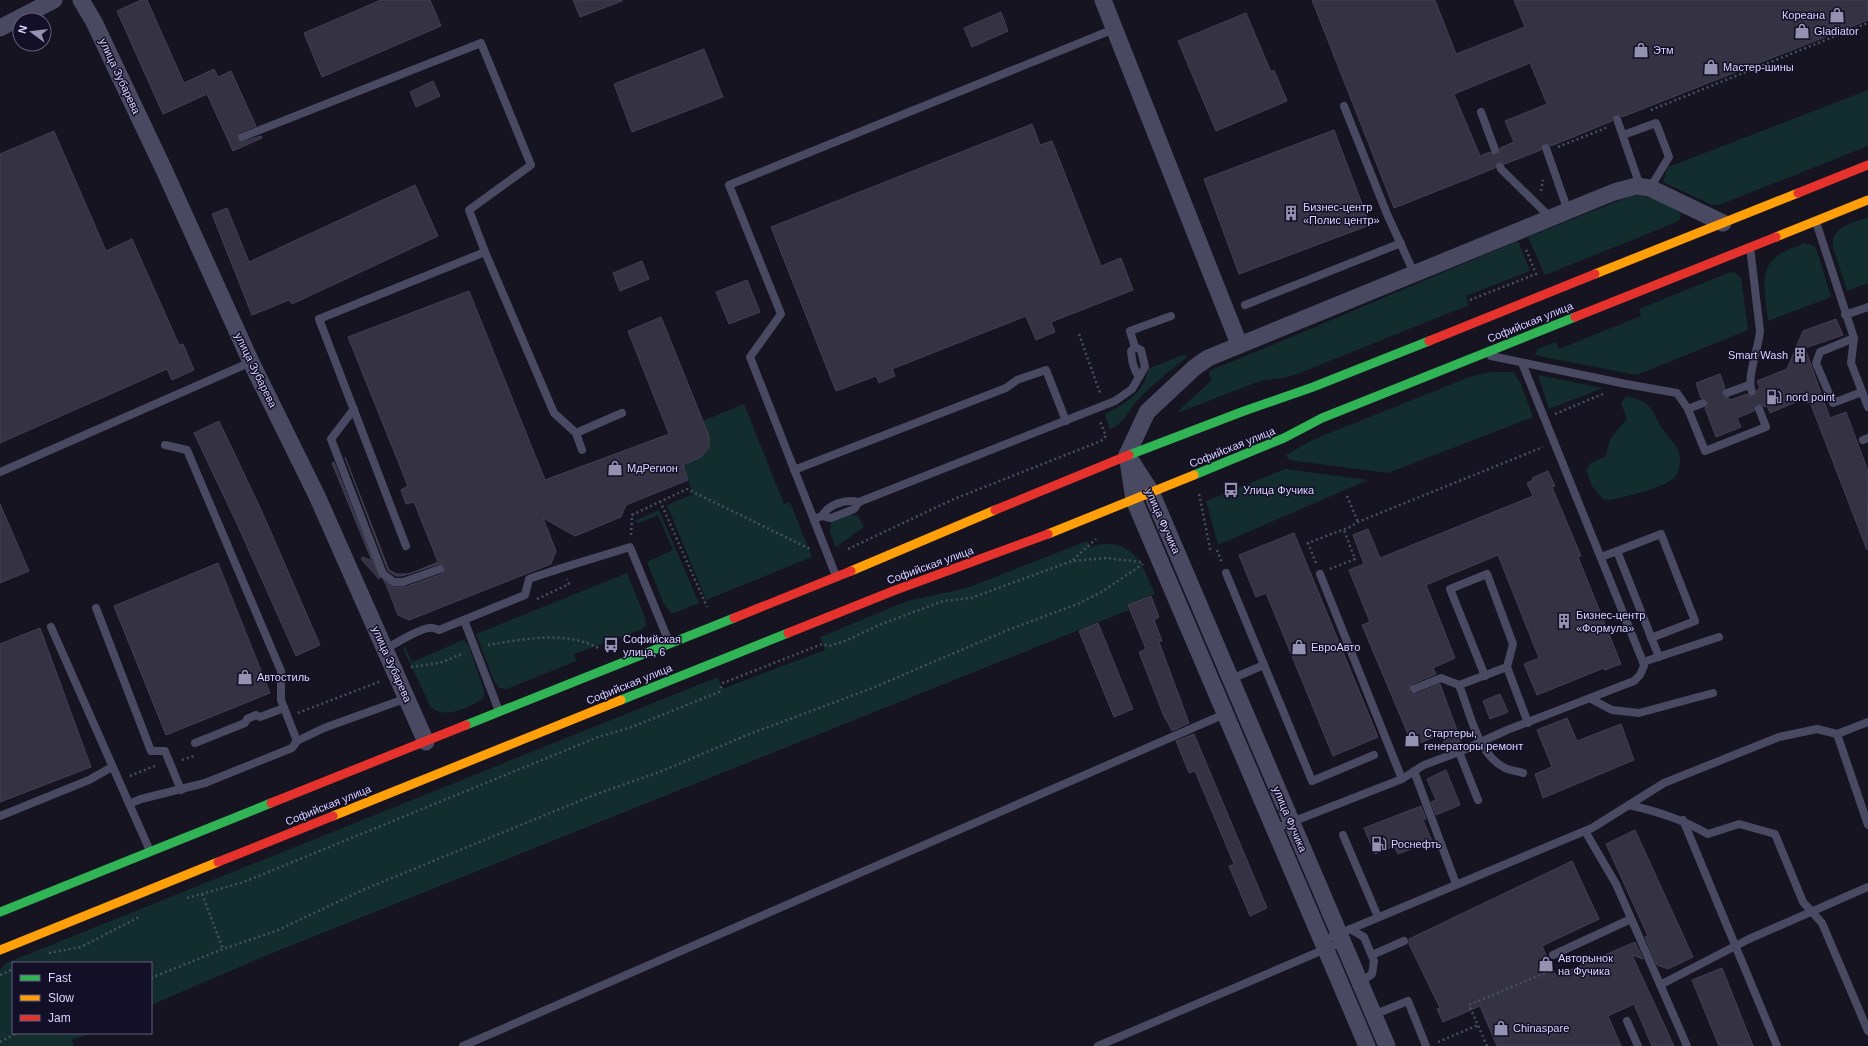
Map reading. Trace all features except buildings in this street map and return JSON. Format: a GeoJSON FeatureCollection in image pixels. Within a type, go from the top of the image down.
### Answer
{"type":"FeatureCollection","features":[{"type":"Feature","properties":{"kind":"main road","name":"Софийская улица"},"geometry":{"type":"LineString","coordinates":[[0,912],[837,577],[1127,455],[1263,402],[1313,387],[1868,165]]}},
{"type":"Feature","properties":{"kind":"main road","name":"Софийская улица"},"geometry":{"type":"LineString","coordinates":[[0,950],[893,591],[1134,500],[1284,438],[1322,418],[1868,200]]}},
{"type":"Feature","properties":{"kind":"street"},"geometry":{"type":"LineString","coordinates":[[0,28],[54,0]]}},
{"type":"Feature","properties":{"kind":"street","name":"улица Зубарева"},"geometry":{"type":"LineString","coordinates":[[81,0],[94,22],[162,164],[251,362],[317,496],[426,742]]}},
{"type":"Feature","properties":{"kind":"street"},"geometry":{"type":"LineString","coordinates":[[1103,0],[1239,344]]}},
{"type":"Feature","properties":{"kind":"street"},"geometry":{"type":"LineString","coordinates":[[1127,455],[1147,412],[1163,396],[1208,358],[1239,344],[1614,192],[1645,187],[1723,223]]}},
{"type":"Feature","properties":{"kind":"street","name":"улица Фучика"},"geometry":{"type":"LineString","coordinates":[[1127,455],[1151,492],[1291,822],[1344,935],[1360,983],[1386,1046]]}},
{"type":"Feature","properties":{"kind":"street","name":"улица Фучика"},"geometry":{"type":"LineString","coordinates":[[1127,455],[1134,500],[1367,1046]]}},
{"type":"Feature","properties":{"kind":"lane"},"geometry":{"type":"LineString","coordinates":[[837,577],[750,357],[781,314],[729,185],[1114,29]]}},
{"type":"Feature","properties":{"kind":"lane"},"geometry":{"type":"LineString","coordinates":[[242,137],[481,43],[531,165],[469,210],[485,252],[554,413],[576,433],[582,450]]}},
{"type":"Feature","properties":{"kind":"lane"},"geometry":{"type":"LineString","coordinates":[[1344,106],[1387,214],[1414,273]]}},
{"type":"Feature","properties":{"kind":"lane"},"geometry":{"type":"LineString","coordinates":[[1481,112],[1495,150]]}},
{"type":"Feature","properties":{"kind":"lane"},"geometry":{"type":"LineString","coordinates":[[1618,121],[1622,135],[1645,187],[1669,157],[1656,123],[1622,135]]}},
{"type":"Feature","properties":{"kind":"lane"},"geometry":{"type":"LineString","coordinates":[[1546,150],[1568,211]]}},
{"type":"Feature","properties":{"kind":"lane"},"geometry":{"type":"LineString","coordinates":[[1500,166],[1501,169],[1551,218]]}},
{"type":"Feature","properties":{"kind":"lane"},"geometry":{"type":"LineString","coordinates":[[1815,221],[1845,315],[1854,338],[1852,363],[1868,407]]}},
{"type":"Feature","properties":{"kind":"lane"},"geometry":{"type":"LineString","coordinates":[[1246,305],[1401,243]]}},
{"type":"Feature","properties":{"kind":"lane"},"geometry":{"type":"LineString","coordinates":[[1728,393],[1750,388],[1759,344],[1760,331],[1750,246]]}},
{"type":"Feature","properties":{"kind":"lane"},"geometry":{"type":"LineString","coordinates":[[406,546],[319,319],[485,252]]}},
{"type":"Feature","properties":{"kind":"lane"},"geometry":{"type":"LineString","coordinates":[[1845,315],[1868,307]]}},
{"type":"Feature","properties":{"kind":"lane"},"geometry":{"type":"LineString","coordinates":[[814,519],[822,516],[830,518],[854,509],[859,502],[1098,409],[1125,395],[1137,383],[1139,376],[1135,371],[1132,358],[1131,351],[1135,347],[1130,331],[1171,316]]}},
{"type":"Feature","properties":{"kind":"lane"},"geometry":{"type":"LineString","coordinates":[[1854,338],[1820,352],[1816,363],[1833,403],[1862,392]]}},
{"type":"Feature","properties":{"kind":"lane"},"geometry":{"type":"LineString","coordinates":[[1483,354],[1626,384],[1677,393],[1688,409],[1705,451],[1766,427],[1759,409]]}},
{"type":"Feature","properties":{"kind":"lane"},"geometry":{"type":"LineString","coordinates":[[0,472],[251,362]]}},
{"type":"Feature","properties":{"kind":"lane"},"geometry":{"type":"LineString","coordinates":[[1274,829],[1402,780],[1424,765],[1459,752],[1481,741],[1634,682],[1640,675],[1644,666],[1643,662],[1522,363]]}},
{"type":"Feature","properties":{"kind":"lane"},"geometry":{"type":"LineString","coordinates":[[794,470],[999,391],[1017,380],[1046,370],[1066,421]]}},
{"type":"Feature","properties":{"kind":"lane"},"geometry":{"type":"LineString","coordinates":[[1688,409],[1703,403]]}},
{"type":"Feature","properties":{"kind":"lane"},"geometry":{"type":"LineString","coordinates":[[354,409],[331,439],[383,574],[394,582],[403,582],[440,569]]}},
{"type":"Feature","properties":{"kind":"lane"},"geometry":{"type":"LineString","coordinates":[[576,433],[622,413]]}},
{"type":"Feature","properties":{"kind":"lane"},"geometry":{"type":"LineString","coordinates":[[165,445],[187,450],[281,671],[281,700],[298,741]]}},
{"type":"Feature","properties":{"kind":"lane"},"geometry":{"type":"LineString","coordinates":[[1601,557],[1661,534],[1695,621],[1652,638]]}},
{"type":"Feature","properties":{"kind":"lane"},"geometry":{"type":"LineString","coordinates":[[385,649],[406,640],[409,636],[430,628],[438,630],[525,595],[529,579],[562,567],[630,547],[669,643]]}},
{"type":"Feature","properties":{"kind":"lane"},"geometry":{"type":"LineString","coordinates":[[1617,551],[1659,657]]}},
{"type":"Feature","properties":{"kind":"lane"},"geometry":{"type":"LineString","coordinates":[[1226,573],[1312,781],[1374,755]]}},
{"type":"Feature","properties":{"kind":"lane"},"geometry":{"type":"LineString","coordinates":[[1320,574],[1402,780]]}},
{"type":"Feature","properties":{"kind":"lane"},"geometry":{"type":"LineString","coordinates":[[1485,676],[1450,589],[1486,574],[1513,644],[1507,667],[1528,723]]}},
{"type":"Feature","properties":{"kind":"lane"},"geometry":{"type":"LineString","coordinates":[[96,608],[150,751],[165,751],[181,790]]}},
{"type":"Feature","properties":{"kind":"lane"},"geometry":{"type":"LineString","coordinates":[[464,620],[500,712]]}},
{"type":"Feature","properties":{"kind":"lane"},"geometry":{"type":"LineString","coordinates":[[51,626],[150,851]]}},
{"type":"Feature","properties":{"kind":"lane"},"geometry":{"type":"LineString","coordinates":[[1643,662],[1719,637]]}},
{"type":"Feature","properties":{"kind":"lane"},"geometry":{"type":"LineString","coordinates":[[1231,679],[1264,665]]}},
{"type":"Feature","properties":{"kind":"lane"},"geometry":{"type":"LineString","coordinates":[[1414,689],[1441,678],[1460,686],[1507,667]]}},
{"type":"Feature","properties":{"kind":"lane"},"geometry":{"type":"LineString","coordinates":[[1460,686],[1481,741],[1489,754],[1505,768],[1523,773]]}},
{"type":"Feature","properties":{"kind":"lane"},"geometry":{"type":"LineString","coordinates":[[1591,699],[1612,710],[1639,713],[1713,694]]}},
{"type":"Feature","properties":{"kind":"lane"},"geometry":{"type":"LineString","coordinates":[[129,804],[140,799],[181,790],[292,748],[298,741],[324,728],[407,698]]}},
{"type":"Feature","properties":{"kind":"lane"},"geometry":{"type":"LineString","coordinates":[[463,1046],[1242,706]]}},
{"type":"Feature","properties":{"kind":"lane"},"geometry":{"type":"LineString","coordinates":[[194,743],[245,723],[247,719],[256,716],[260,717],[284,708]]}},
{"type":"Feature","properties":{"kind":"lane"},"geometry":{"type":"LineString","coordinates":[[1098,1046],[1324,945],[1378,918],[1585,831],[1664,783],[1779,737],[1817,729],[1837,734],[1868,722]]}},
{"type":"Feature","properties":{"kind":"lane"},"geometry":{"type":"LineString","coordinates":[[1837,734],[1868,825]]}},
{"type":"Feature","properties":{"kind":"lane"},"geometry":{"type":"LineString","coordinates":[[1459,752],[1478,800]]}},
{"type":"Feature","properties":{"kind":"lane"},"geometry":{"type":"LineString","coordinates":[[0,816],[89,780],[112,767]]}},
{"type":"Feature","properties":{"kind":"lane"},"geometry":{"type":"LineString","coordinates":[[1414,771],[1456,884]]}},
{"type":"Feature","properties":{"kind":"lane"},"geometry":{"type":"LineString","coordinates":[[1629,805],[1660,812],[1683,820],[1708,834],[1739,824],[1774,834],[1804,902],[1822,923],[1868,1031]]}},
{"type":"Feature","properties":{"kind":"lane"},"geometry":{"type":"LineString","coordinates":[[1683,820],[1734,946],[1777,1046]]}},
{"type":"Feature","properties":{"kind":"lane"},"geometry":{"type":"LineString","coordinates":[[1585,831],[1616,884],[1687,1046]]}},
{"type":"Feature","properties":{"kind":"lane"},"geometry":{"type":"LineString","coordinates":[[1343,835],[1378,918]]}},
{"type":"Feature","properties":{"kind":"lane"},"geometry":{"type":"LineString","coordinates":[[1660,985],[1734,946],[1868,887]]}},
{"type":"Feature","properties":{"kind":"lane"},"geometry":{"type":"LineString","coordinates":[[1553,954],[1631,919]]}},
{"type":"Feature","properties":{"kind":"lane"},"geometry":{"type":"LineString","coordinates":[[1344,935],[1364,937],[1372,955],[1374,961],[1372,974],[1360,983]]}},
{"type":"Feature","properties":{"kind":"lane"},"geometry":{"type":"LineString","coordinates":[[1372,955],[1404,941]]}},
{"type":"Feature","properties":{"kind":"lane"},"geometry":{"type":"LineString","coordinates":[[1374,1016],[1408,1001],[1426,1046]]}},
{"type":"Feature","properties":{"kind":"lane"},"geometry":{"type":"LineString","coordinates":[[1627,1021],[1638,1046]]}},
{"type":"Feature","properties":{"kind":"path"},"geometry":{"type":"LineString","coordinates":[[1646,111],[1868,23]]}},
{"type":"Feature","properties":{"kind":"path"},"geometry":{"type":"LineString","coordinates":[[1538,205],[1546,150],[1618,121]]}},
{"type":"Feature","properties":{"kind":"path"},"geometry":{"type":"LineString","coordinates":[[1470,300],[1536,274],[1519,231]]}},
{"type":"Feature","properties":{"kind":"path"},"geometry":{"type":"LineString","coordinates":[[630,547],[632,515],[687,490],[829,558],[954,500],[1101,441],[1106,436],[1098,416],[1098,409],[1102,398],[1079,334]]}},
{"type":"Feature","properties":{"kind":"path"},"geometry":{"type":"LineString","coordinates":[[1544,418],[1626,384]]}},
{"type":"Feature","properties":{"kind":"path"},"geometry":{"type":"LineString","coordinates":[[1344,530],[1355,559],[1320,574],[1308,544],[1344,530],[1358,522],[1555,443]]}},
{"type":"Feature","properties":{"kind":"path"},"geometry":{"type":"LineString","coordinates":[[1062,456],[1064,461]]}},
{"type":"Feature","properties":{"kind":"path"},"geometry":{"type":"LineString","coordinates":[[1199,494],[1211,553]]}},
{"type":"Feature","properties":{"kind":"path"},"geometry":{"type":"LineString","coordinates":[[1347,496],[1358,522]]}},
{"type":"Feature","properties":{"kind":"path"},"geometry":{"type":"LineString","coordinates":[[660,501],[707,607]]}},
{"type":"Feature","properties":{"kind":"path"},"geometry":{"type":"LineString","coordinates":[[1072,561],[1096,539]]}},
{"type":"Feature","properties":{"kind":"path"},"geometry":{"type":"LineString","coordinates":[[152,978],[222,949],[276,931],[365,889],[531,821],[662,771],[747,735],[870,689],[1008,630],[1080,603],[1103,591],[1145,562],[1106,558],[1072,561],[971,598],[943,601],[879,625],[845,641],[829,646],[822,644],[723,683],[719,692],[712,695],[632,726],[598,737],[244,882],[183,899]]}},
{"type":"Feature","properties":{"kind":"path"},"geometry":{"type":"LineString","coordinates":[[525,595],[539,599],[569,584],[562,567]]}},
{"type":"Feature","properties":{"kind":"path"},"geometry":{"type":"LineString","coordinates":[[487,645],[527,639],[558,638],[586,643],[602,650]]}},
{"type":"Feature","properties":{"kind":"path"},"geometry":{"type":"LineString","coordinates":[[397,674],[414,666],[440,663],[470,651]]}},
{"type":"Feature","properties":{"kind":"path"},"geometry":{"type":"LineString","coordinates":[[202,894],[222,949]]}},
{"type":"Feature","properties":{"kind":"path"},"geometry":{"type":"LineString","coordinates":[[46,954],[81,947],[145,914]]}},
{"type":"Feature","properties":{"kind":"path"},"geometry":{"type":"LineString","coordinates":[[1487,1046],[1469,1005],[1559,967],[1553,954]]}},
{"type":"Feature","properties":{"kind":"path"},"geometry":{"type":"LineString","coordinates":[[0,975],[12,969]]}},
{"type":"Feature","properties":{"kind":"path"},"geometry":{"type":"LineString","coordinates":[[1435,1043],[1478,1025]]}},
{"type":"Feature","properties":{"kind":"path"},"geometry":{"type":"LineString","coordinates":[[0,1042],[15,1034]]}},
{"type":"Feature","properties":{"kind":"green space"},"geometry":{"type":"Polygon","coordinates":[[[1868,90],[1868,146],[1719,205],[1712,205],[1663,182],[1668,167],[1868,90]]]}},
{"type":"Feature","properties":{"kind":"green space"},"geometry":{"type":"Polygon","coordinates":[[[1637,195],[1655,199],[1672,207],[1681,214],[1680,219],[1677,222],[1545,275],[1528,237],[1628,197],[1637,195]]]}},
{"type":"Feature","properties":{"kind":"green space"},"geometry":{"type":"Polygon","coordinates":[[[1868,217],[1868,283],[1847,291],[1833,247],[1833,240],[1839,230],[1849,224],[1868,217]]]}},
{"type":"Feature","properties":{"kind":"green space"},"geometry":{"type":"Polygon","coordinates":[[[1518,241],[1530,271],[1466,296],[1469,305],[1300,373],[1283,378],[1260,381],[1180,412],[1179,410],[1211,381],[1209,371],[1518,241]]]}},
{"type":"Feature","properties":{"kind":"green space"},"geometry":{"type":"Polygon","coordinates":[[[1804,243],[1814,246],[1817,251],[1831,297],[1768,321],[1765,299],[1765,275],[1767,268],[1778,256],[1804,243]]]}},
{"type":"Feature","properties":{"kind":"green space"},"geometry":{"type":"Polygon","coordinates":[[[1734,272],[1741,278],[1748,330],[1637,375],[1538,356],[1536,354],[1537,349],[1556,342],[1559,349],[1641,316],[1639,309],[1728,273],[1734,272]]]}},
{"type":"Feature","properties":{"kind":"green space"},"geometry":{"type":"Polygon","coordinates":[[[1185,354],[1187,357],[1151,387],[1136,402],[1120,423],[1110,429],[1105,414],[1126,402],[1138,391],[1143,385],[1148,369],[1185,354]]]}},
{"type":"Feature","properties":{"kind":"green space"},"geometry":{"type":"Polygon","coordinates":[[[1491,372],[1514,372],[1521,384],[1533,417],[1388,473],[1289,460],[1286,455],[1312,440],[1472,376],[1491,372]]]}},
{"type":"Feature","properties":{"kind":"green space"},"geometry":{"type":"Polygon","coordinates":[[[1538,375],[1603,388],[1549,409],[1538,375]]]}},
{"type":"Feature","properties":{"kind":"green space"},"geometry":{"type":"Polygon","coordinates":[[[1626,396],[1640,400],[1652,410],[1679,453],[1680,457],[1678,472],[1670,481],[1652,489],[1604,500],[1592,486],[1586,470],[1591,463],[1606,456],[1610,439],[1627,419],[1621,403],[1626,396]]]}},
{"type":"Feature","properties":{"kind":"green space"},"geometry":{"type":"Polygon","coordinates":[[[744,404],[784,504],[790,502],[812,557],[706,600],[667,505],[693,494],[683,465],[699,457],[704,453],[709,445],[703,421],[744,404]]]}},
{"type":"Feature","properties":{"kind":"green space"},"geometry":{"type":"Polygon","coordinates":[[[1285,469],[1368,480],[1218,545],[1206,501],[1285,469]]]}},
{"type":"Feature","properties":{"kind":"green space"},"geometry":{"type":"Polygon","coordinates":[[[659,510],[699,603],[672,614],[664,604],[647,562],[673,550],[658,515],[639,523],[634,521],[659,510]]]}},
{"type":"Feature","properties":{"kind":"green space"},"geometry":{"type":"Polygon","coordinates":[[[848,514],[858,516],[864,527],[836,547],[830,533],[831,523],[835,519],[848,514]]]}},
{"type":"Feature","properties":{"kind":"green space"},"geometry":{"type":"Polygon","coordinates":[[[1087,541],[1090,547],[1107,544],[1119,545],[1127,549],[1139,561],[1155,594],[1127,605],[1129,610],[270,954],[152,1005],[152,962],[12,962],[12,1034],[88,1034],[72,1040],[74,1046],[0,1046],[0,970],[6,963],[718,677],[722,689],[825,650],[820,637],[907,601],[967,588],[1087,541]]]}},
{"type":"Feature","properties":{"kind":"green space"},"geometry":{"type":"Polygon","coordinates":[[[627,573],[645,617],[646,625],[643,629],[574,654],[576,661],[507,689],[499,688],[494,681],[476,634],[627,573]]]}},
{"type":"Feature","properties":{"kind":"green space"},"geometry":{"type":"Polygon","coordinates":[[[463,640],[468,644],[484,690],[484,698],[457,711],[442,712],[436,710],[430,706],[403,648],[405,647],[412,662],[463,640]]]}},
{"type":"Feature","properties":{"kind":"traffic: fast"},"geometry":{"type":"LineString","coordinates":[[1194,475],[1284,438],[1322,418],[1575,317]]}},
{"type":"Feature","properties":{"kind":"traffic: fast"},"geometry":{"type":"LineString","coordinates":[[1129,455],[1244,411],[1313,387],[1429,341]]}},
{"type":"Feature","properties":{"kind":"traffic: fast"},"geometry":{"type":"LineString","coordinates":[[466,725],[734,618]]}},
{"type":"Feature","properties":{"kind":"traffic: fast"},"geometry":{"type":"LineString","coordinates":[[621,700],[788,633]]}},
{"type":"Feature","properties":{"kind":"traffic: fast"},"geometry":{"type":"LineString","coordinates":[[0,912],[271,803]]}},
{"type":"Feature","properties":{"kind":"traffic: slow"},"geometry":{"type":"LineString","coordinates":[[1595,274],[1798,193]]}},
{"type":"Feature","properties":{"kind":"traffic: slow"},"geometry":{"type":"LineString","coordinates":[[1776,237],[1868,200]]}},
{"type":"Feature","properties":{"kind":"traffic: slow"},"geometry":{"type":"LineString","coordinates":[[1048,534],[1194,475]]}},
{"type":"Feature","properties":{"kind":"traffic: slow"},"geometry":{"type":"LineString","coordinates":[[851,571],[995,510]]}},
{"type":"Feature","properties":{"kind":"traffic: slow"},"geometry":{"type":"LineString","coordinates":[[333,816],[621,700]]}},
{"type":"Feature","properties":{"kind":"traffic: slow"},"geometry":{"type":"LineString","coordinates":[[0,950],[218,862]]}},
{"type":"Feature","properties":{"kind":"traffic: jam"},"geometry":{"type":"LineString","coordinates":[[1798,193],[1868,165]]}},
{"type":"Feature","properties":{"kind":"traffic: jam"},"geometry":{"type":"LineString","coordinates":[[1575,317],[1776,237]]}},
{"type":"Feature","properties":{"kind":"traffic: jam"},"geometry":{"type":"LineString","coordinates":[[1429,341],[1595,274]]}},
{"type":"Feature","properties":{"kind":"traffic: jam"},"geometry":{"type":"LineString","coordinates":[[995,510],[1129,455]]}},
{"type":"Feature","properties":{"kind":"traffic: jam"},"geometry":{"type":"LineString","coordinates":[[788,633],[893,591],[1048,534]]}},
{"type":"Feature","properties":{"kind":"traffic: jam"},"geometry":{"type":"LineString","coordinates":[[734,618],[851,571]]}},
{"type":"Feature","properties":{"kind":"traffic: jam"},"geometry":{"type":"LineString","coordinates":[[271,803],[466,725]]}},
{"type":"Feature","properties":{"kind":"traffic: jam"},"geometry":{"type":"LineString","coordinates":[[218,862],[333,816]]}},
{"type":"Feature","properties":{"kind":"place","name":"Кореана"},"geometry":{"type":"Point","coordinates":[1837,15]}},
{"type":"Feature","properties":{"kind":"place","name":"Gladiator"},"geometry":{"type":"Point","coordinates":[1802,31]}},
{"type":"Feature","properties":{"kind":"place","name":"Этм"},"geometry":{"type":"Point","coordinates":[1641,50]}},
{"type":"Feature","properties":{"kind":"place","name":"Мастер-шины"},"geometry":{"type":"Point","coordinates":[1711,67]}},
{"type":"Feature","properties":{"kind":"place","name":"Бизнес-центр «Полис центр»"},"geometry":{"type":"Point","coordinates":[1291,213]}},
{"type":"Feature","properties":{"kind":"place","name":"Smart Wash"},"geometry":{"type":"Point","coordinates":[1800,355]}},
{"type":"Feature","properties":{"kind":"place","name":"nord point"},"geometry":{"type":"Point","coordinates":[1774,397]}},
{"type":"Feature","properties":{"kind":"place","name":"МдРегион"},"geometry":{"type":"Point","coordinates":[615,468]}},
{"type":"Feature","properties":{"kind":"place","name":"Улица Фучика"},"geometry":{"type":"Point","coordinates":[1231,490]}},
{"type":"Feature","properties":{"kind":"place","name":"Бизнес-центр «Формула»"},"geometry":{"type":"Point","coordinates":[1564,621]}},
{"type":"Feature","properties":{"kind":"place","name":"Софийская улица, 6"},"geometry":{"type":"Point","coordinates":[611,645]}},
{"type":"Feature","properties":{"kind":"place","name":"ЕвроАвто"},"geometry":{"type":"Point","coordinates":[1299,647]}},
{"type":"Feature","properties":{"kind":"place","name":"Автостиль"},"geometry":{"type":"Point","coordinates":[245,677]}},
{"type":"Feature","properties":{"kind":"place","name":"Стартеры, генераторы ремонт"},"geometry":{"type":"Point","coordinates":[1412,739]}},
{"type":"Feature","properties":{"kind":"place","name":"Роснефть"},"geometry":{"type":"Point","coordinates":[1379,844]}},
{"type":"Feature","properties":{"kind":"place","name":"Авторынок на Фучика"},"geometry":{"type":"Point","coordinates":[1546,964]}},
{"type":"Feature","properties":{"kind":"place","name":"Chinaspare"},"geometry":{"type":"Point","coordinates":[1501,1028]}}]}
